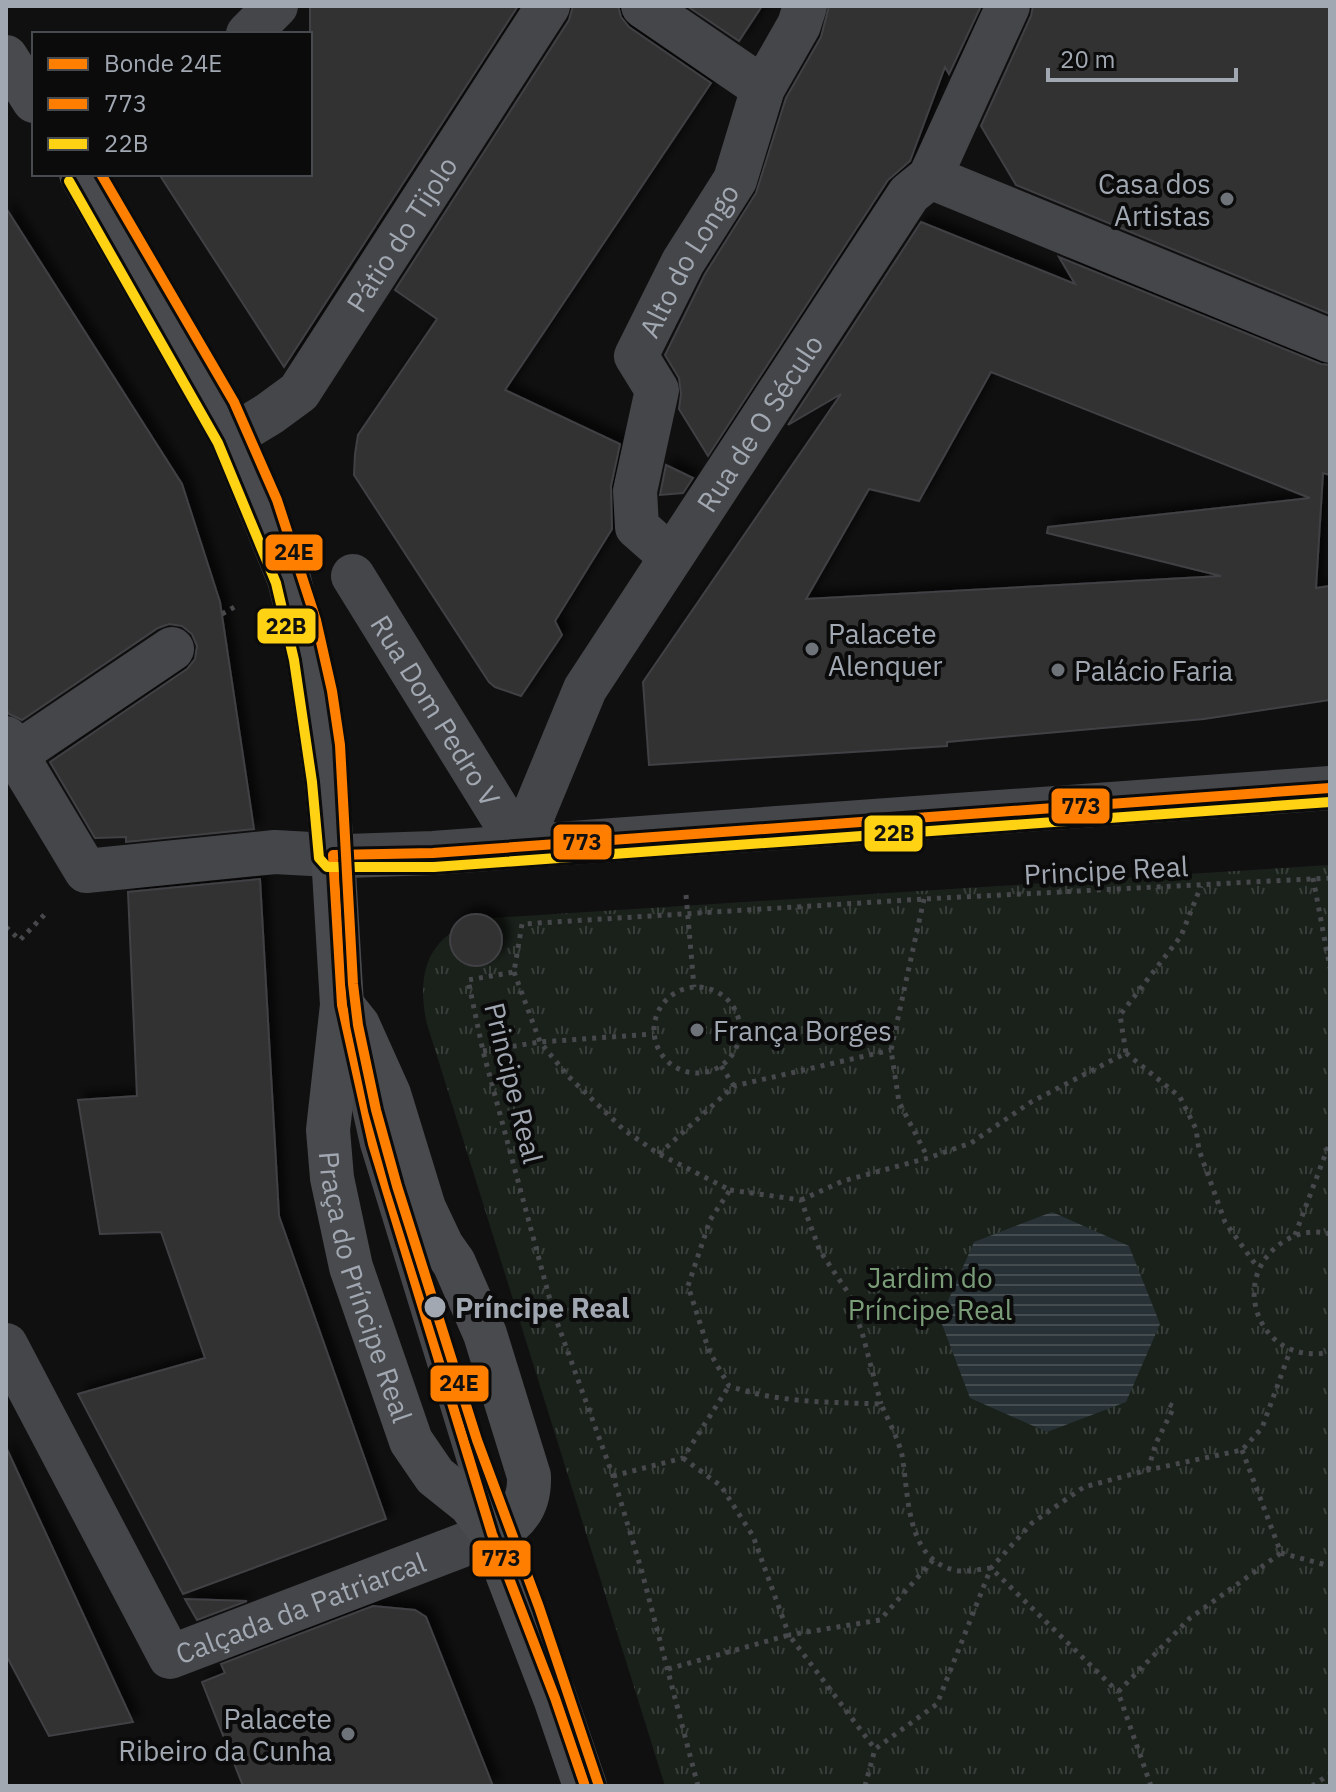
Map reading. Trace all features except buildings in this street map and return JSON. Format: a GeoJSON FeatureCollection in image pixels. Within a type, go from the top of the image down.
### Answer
{"type":"FeatureCollection","features":[{"type":"Feature","properties":{"kind":"main road"},"geometry":{"type":"LineString","coordinates":[[6,57],[32,98]]}},
{"type":"Feature","properties":{"kind":"main road"},"geometry":{"type":"LineString","coordinates":[[93,180],[231,437],[289,579],[308,657],[326,780],[333,855]]}},
{"type":"Feature","properties":{"kind":"main road","name":"Praça do Príncipe Real"},"geometry":{"type":"LineString","coordinates":[[333,855],[342,1005],[328,1130],[332,1178],[351,1267],[411,1441],[435,1476],[470,1504],[492,1534],[585,1786]]}},
{"type":"Feature","properties":{"kind":"main road"},"geometry":{"type":"LineString","coordinates":[[342,1005],[358,1025],[389,1094],[424,1208],[454,1263],[485,1334],[529,1476],[530,1491],[526,1505],[506,1528],[492,1534]]}},
{"type":"Feature","properties":{"kind":"street"},"geometry":{"type":"LineString","coordinates":[[250,32],[276,6]]}},
{"type":"Feature","properties":{"kind":"street","name":"Pátio do Tijolo"},"geometry":{"type":"LineString","coordinates":[[231,437],[299,392],[548,6]]}},
{"type":"Feature","properties":{"kind":"street"},"geometry":{"type":"LineString","coordinates":[[643,6],[763,88]]}},
{"type":"Feature","properties":{"kind":"street","name":"Alto do Longo"},"geometry":{"type":"LineString","coordinates":[[671,557],[637,527],[635,491],[657,390],[636,356],[683,262],[735,180],[763,88],[799,25],[805,6]]}},
{"type":"Feature","properties":{"kind":"street","name":"Rua de O Século"},"geometry":{"type":"LineString","coordinates":[[520,846],[585,689],[909,194],[930,177],[1008,6]]}},
{"type":"Feature","properties":{"kind":"street"},"geometry":{"type":"LineString","coordinates":[[930,177],[1330,341]]}},
{"type":"Feature","properties":{"kind":"street","name":"Rua Dom Pedro V"},"geometry":{"type":"LineString","coordinates":[[353,576],[520,846]]}},
{"type":"Feature","properties":{"kind":"street"},"geometry":{"type":"LineString","coordinates":[[172,649],[9,751],[86,871],[275,852],[407,855],[1330,788]]}},
{"type":"Feature","properties":{"kind":"street","name":"Calçada da Patriarcal"},"geometry":{"type":"LineString","coordinates":[[6,1345],[170,1657],[492,1534]]}},
{"type":"Feature","properties":{"kind":"path"},"geometry":{"type":"LineString","coordinates":[[1313,878],[1330,968]]}},
{"type":"Feature","properties":{"kind":"path","name":"Principe Real"},"geometry":{"type":"LineString","coordinates":[[698,1786],[613,1476],[553,1311],[483,1051],[468,980],[514,972],[522,924],[1330,878]]}},
{"type":"Feature","properties":{"kind":"path"},"geometry":{"type":"LineString","coordinates":[[1201,886],[1181,936],[1120,1015],[1126,1053],[1180,1097],[1196,1129],[1199,1150],[1225,1222],[1258,1268]]}},
{"type":"Feature","properties":{"kind":"path"},"geometry":{"type":"LineString","coordinates":[[686,895],[694,987]]}},
{"type":"Feature","properties":{"kind":"path"},"geometry":{"type":"LineString","coordinates":[[924,899],[891,1050],[899,1102],[928,1158]]}},
{"type":"Feature","properties":{"kind":"path"},"geometry":{"type":"LineString","coordinates":[[514,972],[540,1042],[568,1076],[613,1119],[659,1154],[730,1190],[801,1200],[843,1181],[971,1143],[1031,1102],[1126,1053]]}},
{"type":"Feature","properties":{"kind":"path"},"geometry":{"type":"LineString","coordinates":[[694,987],[705,987],[732,1005],[740,1038],[736,1050],[721,1066],[700,1073],[677,1070],[661,1055],[653,1034],[657,1011],[664,1002],[672,994],[694,987]]}},
{"type":"Feature","properties":{"kind":"path"},"geometry":{"type":"LineString","coordinates":[[483,1051],[540,1042],[653,1034]]}},
{"type":"Feature","properties":{"kind":"path"},"geometry":{"type":"LineString","coordinates":[[659,1154],[734,1086],[891,1050]]}},
{"type":"Feature","properties":{"kind":"path"},"geometry":{"type":"LineString","coordinates":[[721,1066],[734,1086]]}},
{"type":"Feature","properties":{"kind":"path"},"geometry":{"type":"LineString","coordinates":[[1295,1235],[1330,1142]]}},
{"type":"Feature","properties":{"kind":"path"},"geometry":{"type":"LineString","coordinates":[[730,1190],[710,1220],[688,1286],[709,1351],[729,1386],[754,1395],[791,1400],[881,1404]]}},
{"type":"Feature","properties":{"kind":"path"},"geometry":{"type":"LineString","coordinates":[[801,1200],[820,1251],[849,1294],[881,1404],[901,1450],[911,1523],[919,1544],[934,1559],[955,1571],[991,1568],[1118,1692],[1151,1786]]}},
{"type":"Feature","properties":{"kind":"path"},"geometry":{"type":"LineString","coordinates":[[1330,1234],[1321,1231],[1295,1235],[1273,1247],[1258,1268],[1253,1300],[1264,1330],[1290,1351],[1317,1355],[1330,1352]]}},
{"type":"Feature","properties":{"kind":"path"},"geometry":{"type":"LineString","coordinates":[[865,1786],[875,1749],[937,1704],[991,1568],[1032,1523],[1084,1487],[1242,1450],[1262,1428],[1290,1351]]}},
{"type":"Feature","properties":{"kind":"path"},"geometry":{"type":"LineString","coordinates":[[613,1476],[683,1458],[729,1386]]}},
{"type":"Feature","properties":{"kind":"path"},"geometry":{"type":"LineString","coordinates":[[1148,1470],[1156,1443],[1174,1407],[1165,1402]]}},
{"type":"Feature","properties":{"kind":"path"},"geometry":{"type":"LineString","coordinates":[[1242,1450],[1281,1553]]}},
{"type":"Feature","properties":{"kind":"path"},"geometry":{"type":"LineString","coordinates":[[683,1458],[721,1486],[753,1536],[789,1635],[875,1749]]}},
{"type":"Feature","properties":{"kind":"path"},"geometry":{"type":"LineString","coordinates":[[1281,1553],[1330,1566]]}},
{"type":"Feature","properties":{"kind":"path"},"geometry":{"type":"LineString","coordinates":[[1118,1692],[1190,1618],[1281,1553]]}},
{"type":"Feature","properties":{"kind":"path"},"geometry":{"type":"LineString","coordinates":[[668,1669],[789,1635],[880,1620],[934,1559]]}},
{"type":"Feature","properties":{"kind":"path"},"geometry":{"type":"LineString","coordinates":[[1312,1786],[1330,1774]]}},
{"type":"Feature","properties":{"kind":"green space","name":"Jardim do Príncipe Real"},"geometry":{"type":"Polygon","coordinates":[[[1330,865],[1330,1786],[665,1786],[427,1024],[423,985],[432,953],[455,930],[492,918],[1330,865]]]}},
{"type":"Feature","properties":{"kind":"shaded area"},"geometry":{"type":"Polygon","coordinates":[[[1052,1212],[1129,1246],[1160,1324],[1126,1402],[1047,1432],[970,1398],[940,1319],[974,1242],[1052,1212]]]}},
{"type":"Feature","properties":{"kind":"tram line","name":"24E"},"geometry":{"type":"LineString","coordinates":[[102,176],[234,402],[277,500],[316,620],[340,745],[353,984],[358,1025],[376,1110],[477,1440],[539,1607],[599,1786]]}},
{"type":"Feature","properties":{"kind":"transit line","name":"22B"},"geometry":{"type":"LineString","coordinates":[[69,181],[218,443],[276,583],[294,660],[312,782],[319,858],[327,867],[434,867],[1330,802]]}},
{"type":"Feature","properties":{"kind":"transit line","name":"773"},"geometry":{"type":"LineString","coordinates":[[333,855],[433,853],[1330,788]]}},
{"type":"Feature","properties":{"kind":"transit line","name":"773"},"geometry":{"type":"LineString","coordinates":[[333,855],[342,1005],[373,1144],[492,1534],[585,1786]]}},
{"type":"Feature","properties":{"kind":"place","name":"Casa dos Artistas"},"geometry":{"type":"Point","coordinates":[1227,199]}},
{"type":"Feature","properties":{"kind":"place","name":"Palacete Alenquer"},"geometry":{"type":"Point","coordinates":[812,649]}},
{"type":"Feature","properties":{"kind":"place","name":"Palácio Faria"},"geometry":{"type":"Point","coordinates":[1058,670]}},
{"type":"Feature","properties":{"kind":"place","name":"França Borges"},"geometry":{"type":"Point","coordinates":[697,1030]}},
{"type":"Feature","properties":{"kind":"place","name":"Príncipe Real"},"geometry":{"type":"Point","coordinates":[435,1307]}},
{"type":"Feature","properties":{"kind":"place","name":"Palacete Ribeiro da Cunha"},"geometry":{"type":"Point","coordinates":[348,1734]}}]}
